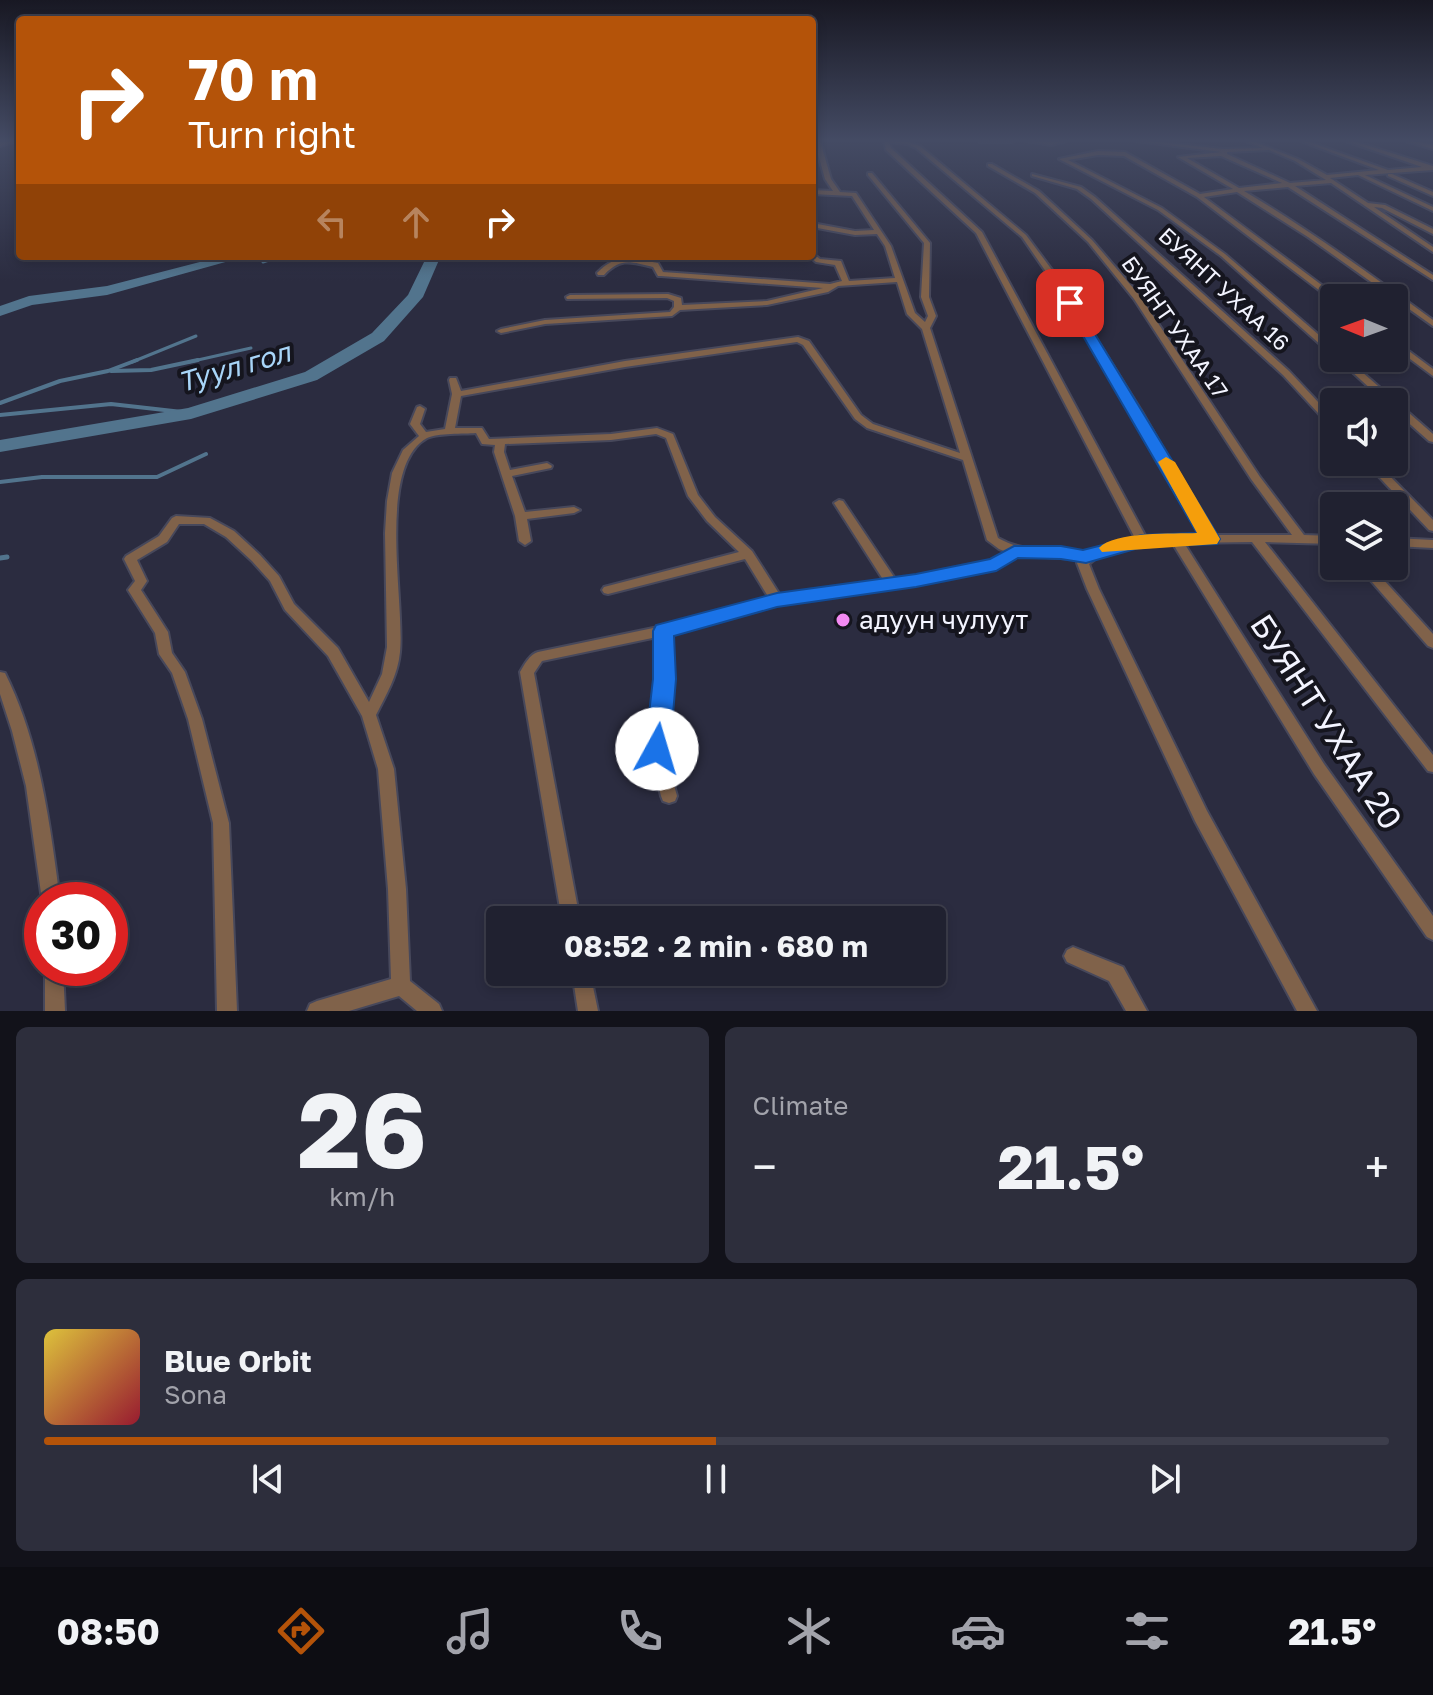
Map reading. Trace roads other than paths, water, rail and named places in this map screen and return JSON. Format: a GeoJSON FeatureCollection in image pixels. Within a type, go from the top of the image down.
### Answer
{"type":"FeatureCollection","features":[{"type":"Feature","properties":{"kind":"street"},"geometry":{"type":"LineString","coordinates":[[834,187],[837,192]]}},
{"type":"Feature","properties":{"kind":"street"},"geometry":{"type":"LineString","coordinates":[[881,187],[927,243],[925,297],[932,316],[926,328]]}},
{"type":"Feature","properties":{"kind":"street"},"geometry":{"type":"LineString","coordinates":[[930,187],[979,232],[1142,541]]}},
{"type":"Feature","properties":{"kind":"street"},"geometry":{"type":"LineString","coordinates":[[967,187],[1024,236],[1057,282],[1210,539]]}},
{"type":"Feature","properties":{"kind":"street","name":"БУЯНТ УХАА 17"},"geometry":{"type":"LineString","coordinates":[[1029,187],[1090,241],[1137,298],[1256,479],[1301,539]]}},
{"type":"Feature","properties":{"kind":"street","name":"БУЯНТ УХАА 16"},"geometry":{"type":"LineString","coordinates":[[1076,187],[1093,198],[1286,373],[1320,410]]}},
{"type":"Feature","properties":{"kind":"street"},"geometry":{"type":"LineString","coordinates":[[1117,187],[1160,209],[1223,255],[1320,340]]}},
{"type":"Feature","properties":{"kind":"street"},"geometry":{"type":"LineString","coordinates":[[1183,187],[1320,287]]}},
{"type":"Feature","properties":{"kind":"street"},"geometry":{"type":"LineString","coordinates":[[1237,187],[1295,224],[1433,324]]}},
{"type":"Feature","properties":{"kind":"street"},"geometry":{"type":"LineString","coordinates":[[1199,196],[1268,187]]}},
{"type":"Feature","properties":{"kind":"street"},"geometry":{"type":"LineString","coordinates":[[1293,187],[1433,278]]}},
{"type":"Feature","properties":{"kind":"street"},"geometry":{"type":"LineString","coordinates":[[1341,187],[1433,250]]}},
{"type":"Feature","properties":{"kind":"street"},"geometry":{"type":"LineString","coordinates":[[1387,187],[1433,209]]}},
{"type":"Feature","properties":{"kind":"street"},"geometry":{"type":"LineString","coordinates":[[816,192],[854,194],[880,232],[911,314],[926,328],[993,540],[1014,552],[1061,552],[1086,557],[1096,551],[1142,541],[1320,540]]}},
{"type":"Feature","properties":{"kind":"street"},"geometry":{"type":"LineString","coordinates":[[1362,204],[1383,206],[1433,232]]}},
{"type":"Feature","properties":{"kind":"street"},"geometry":{"type":"LineString","coordinates":[[816,226],[855,233],[880,232]]}},
{"type":"Feature","properties":{"kind":"street"},"geometry":{"type":"LineString","coordinates":[[816,259],[838,263],[846,282]]}},
{"type":"Feature","properties":{"kind":"street"},"geometry":{"type":"LineString","coordinates":[[601,273],[613,260]]}},
{"type":"Feature","properties":{"kind":"street"},"geometry":{"type":"LineString","coordinates":[[627,260],[655,265],[661,274],[828,286],[846,282],[900,280]]}},
{"type":"Feature","properties":{"kind":"street"},"geometry":{"type":"LineString","coordinates":[[501,331],[545,322],[672,314],[678,308],[767,303],[825,290],[828,286]]}},
{"type":"Feature","properties":{"kind":"street"},"geometry":{"type":"LineString","coordinates":[[570,297],[668,296],[678,300],[678,308]]}},
{"type":"Feature","properties":{"kind":"street"},"geometry":{"type":"LineString","coordinates":[[457,394],[625,364],[798,339],[806,343],[858,417],[870,426],[966,458]]}},
{"type":"Feature","properties":{"kind":"street"},"geometry":{"type":"LineString","coordinates":[[1408,354],[1433,373]]}},
{"type":"Feature","properties":{"kind":"street"},"geometry":{"type":"LineString","coordinates":[[1357,372],[1375,388]]}},
{"type":"Feature","properties":{"kind":"street"},"geometry":{"type":"LineString","coordinates":[[449,433],[457,394],[453,380]]}},
{"type":"Feature","properties":{"kind":"street"},"geometry":{"type":"LineString","coordinates":[[420,409],[415,424],[424,436]]}},
{"type":"Feature","properties":{"kind":"street"},"geometry":{"type":"LineString","coordinates":[[1408,417],[1433,439]]}},
{"type":"Feature","properties":{"kind":"street"},"geometry":{"type":"LineString","coordinates":[[369,715],[389,675],[394,647],[390,558],[393,493],[399,468],[409,450],[424,436],[479,430],[486,442],[611,437],[657,431],[670,436],[693,496],[711,519],[748,554],[777,600]]}},
{"type":"Feature","properties":{"kind":"street"},"geometry":{"type":"LineString","coordinates":[[501,441],[499,452],[521,516],[525,541]]}},
{"type":"Feature","properties":{"kind":"street"},"geometry":{"type":"LineString","coordinates":[[506,474],[547,466]]}},
{"type":"Feature","properties":{"kind":"street"},"geometry":{"type":"LineString","coordinates":[[1384,476],[1433,527]]}},
{"type":"Feature","properties":{"kind":"street"},"geometry":{"type":"LineString","coordinates":[[839,503],[892,583]]}},
{"type":"Feature","properties":{"kind":"street"},"geometry":{"type":"LineString","coordinates":[[521,516],[574,510]]}},
{"type":"Feature","properties":{"kind":"street"},"geometry":{"type":"LineString","coordinates":[[227,1011],[221,823],[195,719],[178,672],[161,641],[161,632],[134,590],[141,581],[130,559],[163,539],[176,520],[206,521],[230,534],[275,579],[289,607],[333,652],[369,715],[386,769],[397,889],[401,986],[432,1011]]}},
{"type":"Feature","properties":{"kind":"street"},"geometry":{"type":"LineString","coordinates":[[1256,539],[1433,766]]}},
{"type":"Feature","properties":{"kind":"street","name":"БУЯНТ УХАА 20"},"geometry":{"type":"LineString","coordinates":[[1176,540],[1319,769],[1433,931]]}},
{"type":"Feature","properties":{"kind":"street"},"geometry":{"type":"LineString","coordinates":[[1408,543],[1433,544]]}},
{"type":"Feature","properties":{"kind":"street"},"geometry":{"type":"LineString","coordinates":[[569,906],[527,672],[530,663],[538,657],[663,631],[777,600],[996,564],[1014,552]]}},
{"type":"Feature","properties":{"kind":"street"},"geometry":{"type":"LineString","coordinates":[[608,590],[748,554]]}},
{"type":"Feature","properties":{"kind":"street"},"geometry":{"type":"LineString","coordinates":[[1086,557],[1084,571],[1201,816],[1307,1011]]}},
{"type":"Feature","properties":{"kind":"street"},"geometry":{"type":"LineString","coordinates":[[1377,580],[1433,643]]}},
{"type":"Feature","properties":{"kind":"street"},"geometry":{"type":"LineString","coordinates":[[663,631],[664,679],[657,749],[669,796]]}},
{"type":"Feature","properties":{"kind":"street"},"geometry":{"type":"LineString","coordinates":[[0,677],[18,719],[43,837],[49,882]]}},
{"type":"Feature","properties":{"kind":"street"},"geometry":{"type":"LineString","coordinates":[[1073,956],[1116,974],[1137,1011]]}},
{"type":"Feature","properties":{"kind":"street"},"geometry":{"type":"LineString","coordinates":[[54,986],[55,1011]]}},
{"type":"Feature","properties":{"kind":"street"},"geometry":{"type":"LineString","coordinates":[[317,1011],[401,986]]}},
{"type":"Feature","properties":{"kind":"street"},"geometry":{"type":"LineString","coordinates":[[584,986],[588,1011]]}},
{"type":"Feature","properties":{"kind":"waterway","name":"Туул гол"},"geometry":{"type":"LineString","coordinates":[[0,311],[29,301],[107,290],[224,260]]}},
{"type":"Feature","properties":{"kind":"waterway"},"geometry":{"type":"LineString","coordinates":[[263,262],[269,260]]}},
{"type":"Feature","properties":{"kind":"waterway","name":"Туул гол"},"geometry":{"type":"LineString","coordinates":[[0,446],[191,413],[311,376],[378,337],[415,297],[432,260]]}},
{"type":"Feature","properties":{"kind":"waterway"},"geometry":{"type":"LineString","coordinates":[[136,360],[196,336]]}},
{"type":"Feature","properties":{"kind":"waterway"},"geometry":{"type":"LineString","coordinates":[[196,361],[251,348]]}},
{"type":"Feature","properties":{"kind":"waterway"},"geometry":{"type":"LineString","coordinates":[[0,403],[60,381],[108,371],[136,360]]}},
{"type":"Feature","properties":{"kind":"waterway"},"geometry":{"type":"LineString","coordinates":[[132,362],[136,360]]}},
{"type":"Feature","properties":{"kind":"waterway"},"geometry":{"type":"LineString","coordinates":[[111,371],[151,370],[196,361]]}},
{"type":"Feature","properties":{"kind":"waterway"},"geometry":{"type":"LineString","coordinates":[[189,362],[196,361]]}},
{"type":"Feature","properties":{"kind":"waterway"},"geometry":{"type":"LineString","coordinates":[[0,415],[111,404],[191,413]]}},
{"type":"Feature","properties":{"kind":"waterway"},"geometry":{"type":"LineString","coordinates":[[0,482],[42,477],[157,477],[206,454]]}},
{"type":"Feature","properties":{"kind":"waterway"},"geometry":{"type":"LineString","coordinates":[[0,558],[7,557]]}},
{"type":"Feature","properties":{"kind":"place","name":"адуун чулуут"},"geometry":{"type":"Point","coordinates":[843,620]}}]}
